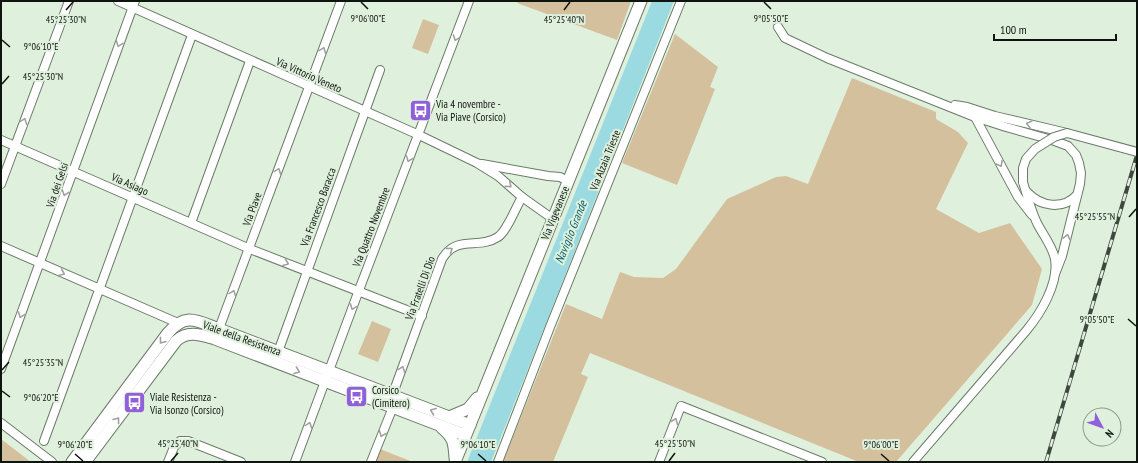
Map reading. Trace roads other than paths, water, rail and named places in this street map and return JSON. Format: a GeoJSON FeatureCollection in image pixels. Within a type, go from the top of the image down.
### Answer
{"type":"FeatureCollection","features":[{"type":"Feature","properties":{"kind":"street"},"geometry":{"type":"LineString","coordinates":[[1,184],[69,1]]}},
{"type":"Feature","properties":{"kind":"street","name":"Via Vittorio Veneto"},"geometry":{"type":"LineString","coordinates":[[118,1],[134,4],[192,35],[419,135],[477,163],[498,176],[522,197],[553,219]]}},
{"type":"Feature","properties":{"kind":"street","name":"Via Piave"},"geometry":{"type":"LineString","coordinates":[[217,334],[250,249],[341,1]]}},
{"type":"Feature","properties":{"kind":"street","name":"Via Quattro Novembre"},"geometry":{"type":"LineString","coordinates":[[295,462],[469,1]]}},
{"type":"Feature","properties":{"kind":"street","name":"Via Vigevanese"},"geometry":{"type":"LineString","coordinates":[[455,462],[641,1]]}},
{"type":"Feature","properties":{"kind":"street","name":"Via Alzaia Trieste"},"geometry":{"type":"LineString","coordinates":[[498,462],[550,327],[681,1]]}},
{"type":"Feature","properties":{"kind":"street","name":"Via dei Gelsi"},"geometry":{"type":"LineString","coordinates":[[1,370],[134,4]]}},
{"type":"Feature","properties":{"kind":"street"},"geometry":{"type":"LineString","coordinates":[[778,27],[785,38],[827,58],[975,117],[1052,140],[1070,148],[1078,159],[1081,168],[1080,184],[1062,256],[1043,307],[1035,320],[913,462]]}},
{"type":"Feature","properties":{"kind":"street"},"geometry":{"type":"LineString","coordinates":[[44,441],[192,35]]}},
{"type":"Feature","properties":{"kind":"street"},"geometry":{"type":"LineString","coordinates":[[191,223],[250,61]]}},
{"type":"Feature","properties":{"kind":"street","name":"Via Francesco Baracca"},"geometry":{"type":"LineString","coordinates":[[278,352],[380,70]]}},
{"type":"Feature","properties":{"kind":"street"},"geometry":{"type":"LineString","coordinates":[[942,103],[967,107],[995,116],[1067,133],[1137,152]]}},
{"type":"Feature","properties":{"kind":"street"},"geometry":{"type":"LineString","coordinates":[[975,117],[1018,197],[1037,222]]}},
{"type":"Feature","properties":{"kind":"street"},"geometry":{"type":"LineString","coordinates":[[1055,274],[1054,254],[1037,222],[1024,186],[1023,168],[1026,159],[1035,149],[1054,137],[1067,133]]}},
{"type":"Feature","properties":{"kind":"street","name":"Via Asiago"},"geometry":{"type":"LineString","coordinates":[[1,140],[250,249],[359,290],[422,316]]}},
{"type":"Feature","properties":{"kind":"street","name":"Via Vittorio Veneto"},"geometry":{"type":"LineString","coordinates":[[477,163],[560,177],[568,181]]}},
{"type":"Feature","properties":{"kind":"street"},"geometry":{"type":"LineString","coordinates":[[1024,186],[1038,201],[1051,205],[1066,203],[1077,195]]}},
{"type":"Feature","properties":{"kind":"street","name":"Via Fratelli Di Dio"},"geometry":{"type":"LineString","coordinates":[[371,462],[442,260],[452,247],[499,237],[505,230],[522,197]]}},
{"type":"Feature","properties":{"kind":"street"},"geometry":{"type":"LineString","coordinates":[[1,246],[178,323],[160,344],[72,462]]}},
{"type":"Feature","properties":{"kind":"street","name":"Viale della Resistenza"},"geometry":{"type":"LineString","coordinates":[[178,323],[191,320],[217,334],[393,401],[449,417],[468,430]]}},
{"type":"Feature","properties":{"kind":"street","name":"Viale della Resistenza"},"geometry":{"type":"LineString","coordinates":[[85,462],[176,341],[184,335],[217,334],[278,352],[327,376]]}},
{"type":"Feature","properties":{"kind":"street"},"geometry":{"type":"LineString","coordinates":[[449,417],[471,407],[485,386]]}},
{"type":"Feature","properties":{"kind":"street","name":"Viale della Resistenza"},"geometry":{"type":"LineString","coordinates":[[393,401],[439,425],[468,430]]}},
{"type":"Feature","properties":{"kind":"street"},"geometry":{"type":"LineString","coordinates":[[659,462],[681,406],[822,462]]}},
{"type":"Feature","properties":{"kind":"street"},"geometry":{"type":"LineString","coordinates":[[1,423],[52,462]]}},
{"type":"Feature","properties":{"kind":"street"},"geometry":{"type":"LineString","coordinates":[[439,425],[448,432],[454,441],[455,462]]}},
{"type":"Feature","properties":{"kind":"street"},"geometry":{"type":"LineString","coordinates":[[168,462],[174,447],[180,441],[188,441],[242,462]]}},
{"type":"Feature","properties":{"kind":"water","name":"Naviglio Grande"},"geometry":{"type":"Polygon","coordinates":[[[652,1],[674,1],[491,462],[467,462],[652,1]]]}},
{"type":"Feature","properties":{"kind":"railway"},"geometry":{"type":"LineString","coordinates":[[1046,462],[1137,155]]}},
{"type":"Feature","properties":{"kind":"place","name":"Via 4 novembre - Via Piave (Corsico)"},"geometry":{"type":"Point","coordinates":[421,110]}},
{"type":"Feature","properties":{"kind":"place","name":"Corsico (Cimitero)"},"geometry":{"type":"Point","coordinates":[356,396]}},
{"type":"Feature","properties":{"kind":"place","name":"Viale Resistenza - Via Isonzo (Corsico)"},"geometry":{"type":"Point","coordinates":[135,403]}}]}
